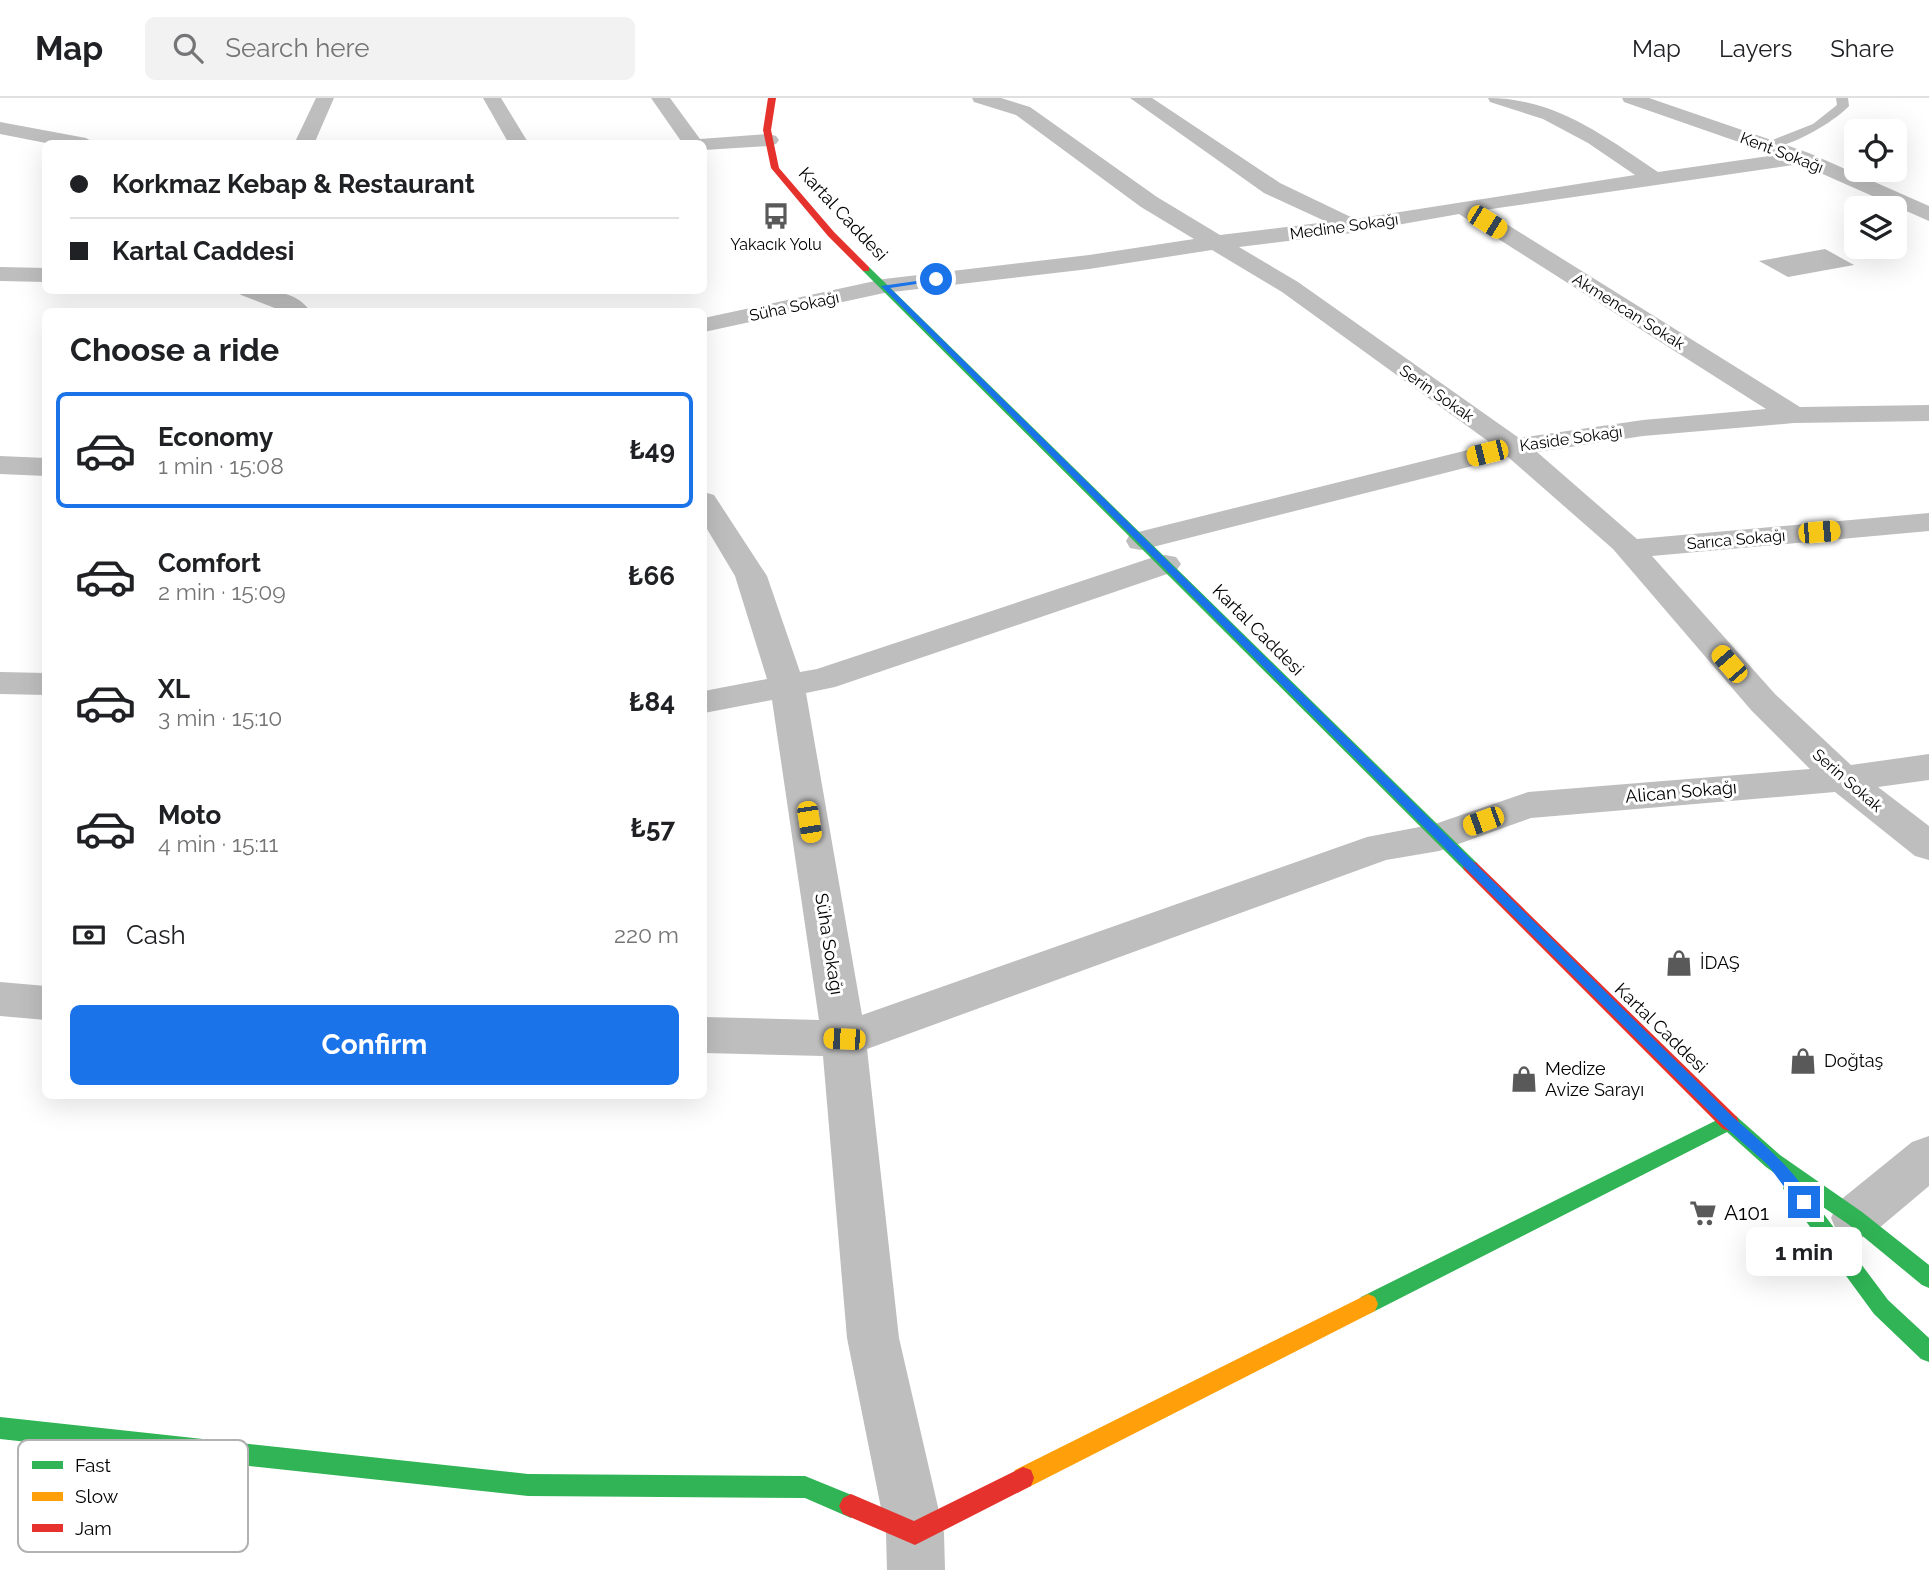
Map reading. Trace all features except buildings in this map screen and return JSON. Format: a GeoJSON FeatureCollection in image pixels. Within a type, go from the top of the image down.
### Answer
{"type":"FeatureCollection","features":[{"type":"Feature","properties":{"kind":"main road","name":"Kartal Caddesi"},"geometry":{"type":"LineString","coordinates":[[772,98],[767,130],[775,168],[831,234],[1729,1122],[1773,1161],[1855,1218],[1929,1278]]}},
{"type":"Feature","properties":{"kind":"main road"},"geometry":{"type":"LineString","coordinates":[[248,1455],[528,1485],[805,1487],[916,1552],[1729,1122]]}},
{"type":"Feature","properties":{"kind":"main road","name":"Kartal Caddesi"},"geometry":{"type":"LineString","coordinates":[[1773,1161],[1881,1307],[1929,1352]]}},
{"type":"Feature","properties":{"kind":"main road"},"geometry":{"type":"LineString","coordinates":[[0,1428],[111,1440]]}},
{"type":"Feature","properties":{"kind":"street"},"geometry":{"type":"LineString","coordinates":[[306,140],[325,98]]}},
{"type":"Feature","properties":{"kind":"street"},"geometry":{"type":"LineString","coordinates":[[492,98],[517,140]]}},
{"type":"Feature","properties":{"kind":"street"},"geometry":{"type":"LineString","coordinates":[[660,98],[690,140]]}},
{"type":"Feature","properties":{"kind":"street","name":"Serin Sokak"},"geometry":{"type":"LineString","coordinates":[[981,98],[1023,111],[1149,202],[1290,287],[1514,446],[1628,549],[1763,702],[1843,779],[1929,846]]}},
{"type":"Feature","properties":{"kind":"street"},"geometry":{"type":"LineString","coordinates":[[1139,98],[1272,188],[1352,226]]}},
{"type":"Feature","properties":{"kind":"street"},"geometry":{"type":"LineString","coordinates":[[1497,98],[1550,115],[1595,139],[1654,179]]}},
{"type":"Feature","properties":{"kind":"street","name":"Kent Sokağı"},"geometry":{"type":"LineString","coordinates":[[1632,98],[1802,157],[1929,214]]}},
{"type":"Feature","properties":{"kind":"street"},"geometry":{"type":"LineString","coordinates":[[0,128],[64,140]]}},
{"type":"Feature","properties":{"kind":"street"},"geometry":{"type":"LineString","coordinates":[[707,144],[769,141]]}},
{"type":"Feature","properties":{"kind":"street","name":"Medine Sokağı"},"geometry":{"type":"LineString","coordinates":[[884,286],[1089,262],[1352,226],[1802,157]]}},
{"type":"Feature","properties":{"kind":"street","name":"Akmencan Sokak"},"geometry":{"type":"LineString","coordinates":[[1463,207],[1794,415]]}},
{"type":"Feature","properties":{"kind":"street"},"geometry":{"type":"LineString","coordinates":[[0,274],[42,275]]}},
{"type":"Feature","properties":{"kind":"street","name":"Süha Sokağı"},"geometry":{"type":"LineString","coordinates":[[707,324],[884,286]]}},
{"type":"Feature","properties":{"kind":"street"},"geometry":{"type":"LineString","coordinates":[[260,294],[295,308]]}},
{"type":"Feature","properties":{"kind":"street","name":"Kaside Sokağı"},"geometry":{"type":"LineString","coordinates":[[1141,541],[1514,446],[1643,428],[1794,415],[1929,413]]}},
{"type":"Feature","properties":{"kind":"street"},"geometry":{"type":"LineString","coordinates":[[0,465],[42,467]]}},
{"type":"Feature","properties":{"kind":"street","name":"Süha Sokağı"},"geometry":{"type":"LineString","coordinates":[[707,510],[717,541],[751,576],[788,686],[844,1039],[873,1338],[916,1552]]}},
{"type":"Feature","properties":{"kind":"street","name":"Sarıca Sokağı"},"geometry":{"type":"LineString","coordinates":[[1628,549],[1929,522]]}},
{"type":"Feature","properties":{"kind":"street"},"geometry":{"type":"LineString","coordinates":[[707,701],[823,679],[1165,564]]}},
{"type":"Feature","properties":{"kind":"street"},"geometry":{"type":"LineString","coordinates":[[0,683],[42,684]]}},
{"type":"Feature","properties":{"kind":"street","name":"Alican Sokağı"},"geometry":{"type":"LineString","coordinates":[[844,1039],[1381,847],[1439,837],[1528,805],[1843,779],[1929,767]]}},
{"type":"Feature","properties":{"kind":"street"},"geometry":{"type":"LineString","coordinates":[[0,999],[42,1003]]}},
{"type":"Feature","properties":{"kind":"street"},"geometry":{"type":"LineString","coordinates":[[707,1035],[844,1039]]}},
{"type":"Feature","properties":{"kind":"street"},"geometry":{"type":"LineString","coordinates":[[1855,1218],[1929,1157]]}},
{"type":"Feature","properties":{"kind":"lane"},"geometry":{"type":"LineString","coordinates":[[1766,145],[1804,135],[1829,121],[1843,106],[1842,98]]}},
{"type":"Feature","properties":{"kind":"shaded area"},"geometry":{"type":"Polygon","coordinates":[[[1825,249],[1854,265],[1788,277],[1759,261],[1825,249]]]}},
{"type":"Feature","properties":{"kind":"traffic: fast"},"geometry":{"type":"LineString","coordinates":[[866,269],[1471,867]]}},
{"type":"Feature","properties":{"kind":"traffic: fast"},"geometry":{"type":"LineString","coordinates":[[1368,1304],[1729,1122]]}},
{"type":"Feature","properties":{"kind":"traffic: fast"},"geometry":{"type":"LineString","coordinates":[[1730,1123],[1773,1161],[1855,1218],[1929,1278]]}},
{"type":"Feature","properties":{"kind":"traffic: fast"},"geometry":{"type":"LineString","coordinates":[[1793,1188],[1881,1307],[1929,1352]]}},
{"type":"Feature","properties":{"kind":"traffic: fast"},"geometry":{"type":"LineString","coordinates":[[0,1428],[111,1440]]}},
{"type":"Feature","properties":{"kind":"traffic: fast"},"geometry":{"type":"LineString","coordinates":[[248,1455],[528,1485],[805,1487],[851,1506]]}},
{"type":"Feature","properties":{"kind":"traffic: slow"},"geometry":{"type":"LineString","coordinates":[[1023,1478],[1368,1304]]}},
{"type":"Feature","properties":{"kind":"traffic: jam"},"geometry":{"type":"LineString","coordinates":[[772,98],[767,130],[775,168],[831,234],[866,269]]}},
{"type":"Feature","properties":{"kind":"traffic: jam"},"geometry":{"type":"LineString","coordinates":[[1471,867],[1730,1123]]}},
{"type":"Feature","properties":{"kind":"traffic: jam"},"geometry":{"type":"LineString","coordinates":[[851,1506],[915,1533],[1023,1478]]}},
{"type":"Feature","properties":{"kind":"place","name":"Yakacık Yolu"},"geometry":{"type":"Point","coordinates":[776,216]}},
{"type":"Feature","properties":{"kind":"place","name":"İDAŞ"},"geometry":{"type":"Point","coordinates":[1679,963]}},
{"type":"Feature","properties":{"kind":"place","name":"Doğtaş"},"geometry":{"type":"Point","coordinates":[1803,1061]}},
{"type":"Feature","properties":{"kind":"place","name":"Medize Avize Sarayı"},"geometry":{"type":"Point","coordinates":[1524,1079]}},
{"type":"Feature","properties":{"kind":"place","name":"A101"},"geometry":{"type":"Point","coordinates":[1703,1213]}},
{"type":"Feature","properties":{"kind":"route"},"geometry":{"type":"LineString","coordinates":[[936,279],[884,286],[1439,837],[1729,1122],[1773,1161],[1804,1202]]}}]}
